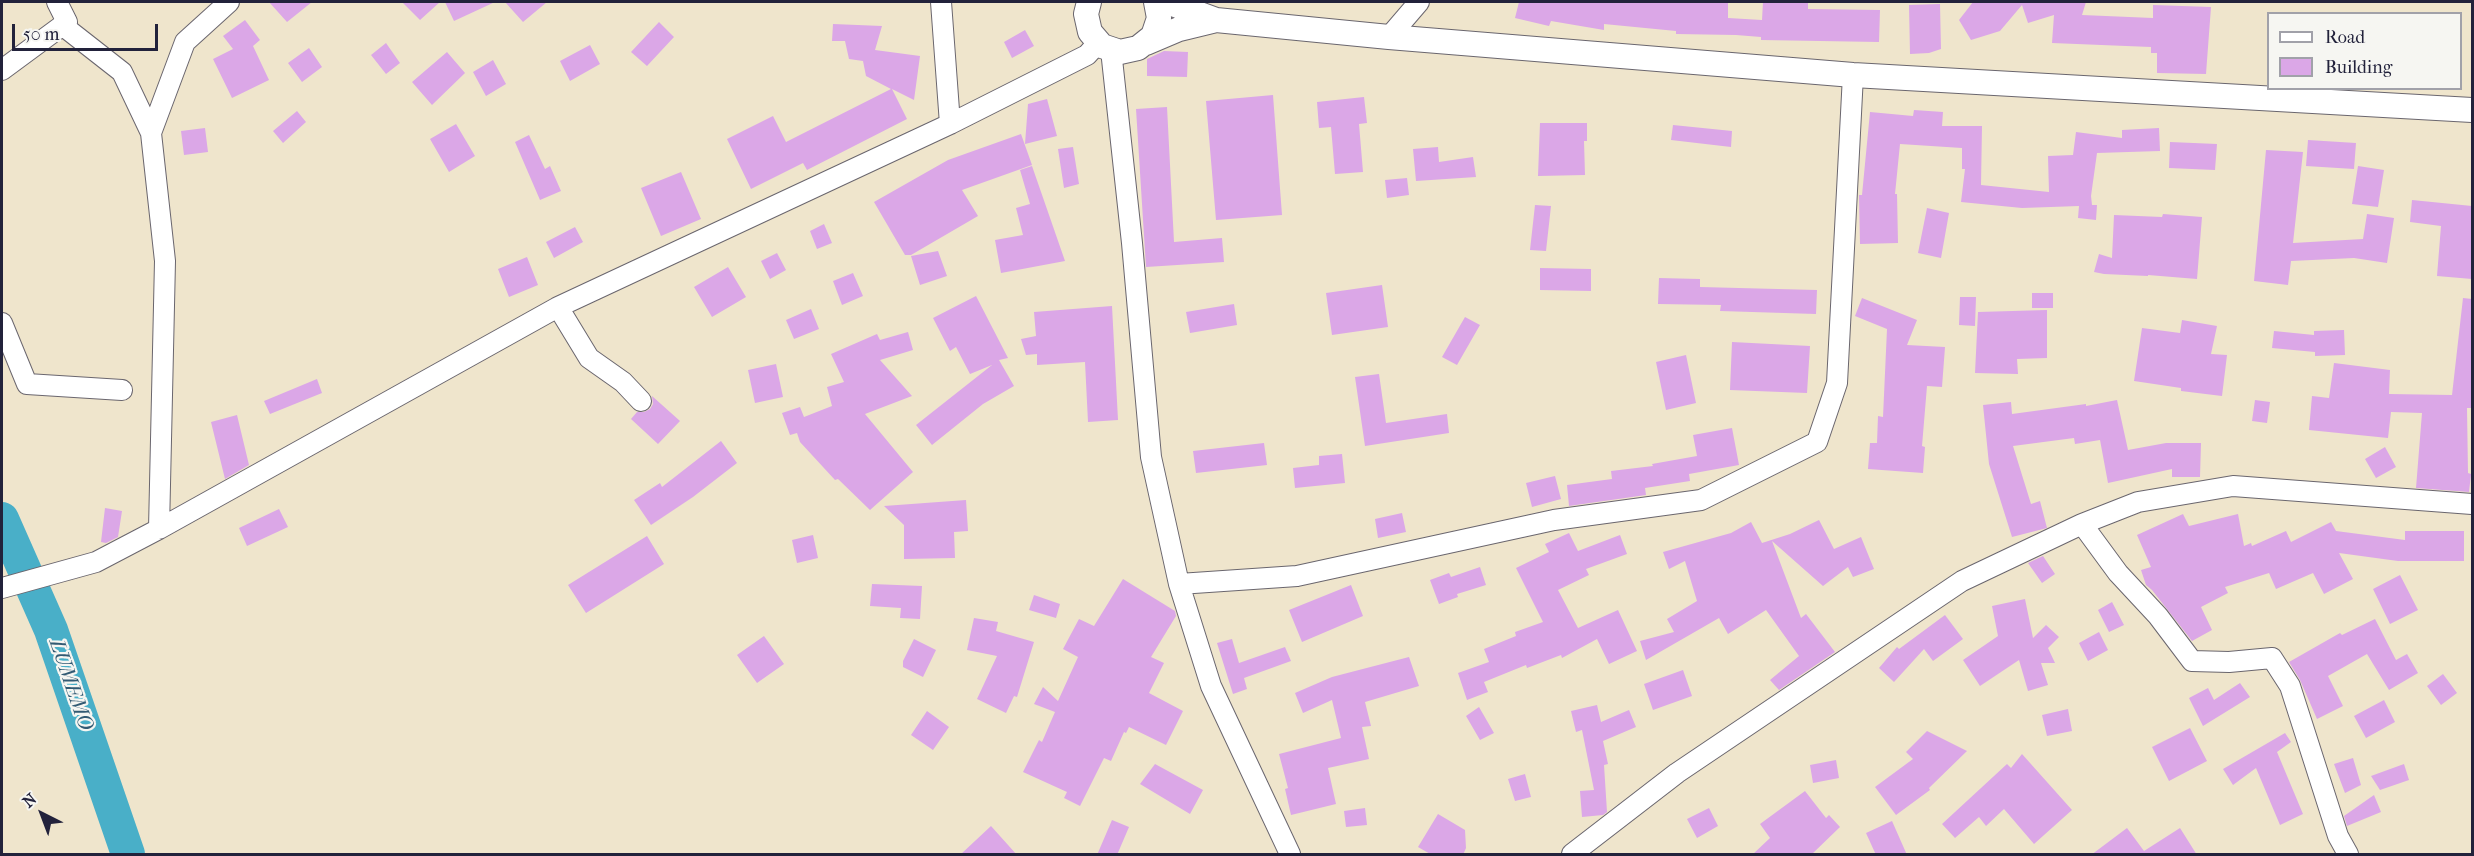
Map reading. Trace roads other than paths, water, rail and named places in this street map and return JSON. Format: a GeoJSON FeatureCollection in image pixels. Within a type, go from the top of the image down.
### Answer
{"type":"FeatureCollection","features":[{"type":"Feature","properties":{"kind":"main road"},"geometry":{"type":"LineString","coordinates":[[1089,2],[1086,14],[1090,32],[1105,46],[1130,51],[1179,29],[1216,20]]}},
{"type":"Feature","properties":{"kind":"main road"},"geometry":{"type":"LineString","coordinates":[[1146,43],[1157,27],[1159,18],[1156,2]]}},
{"type":"Feature","properties":{"kind":"main road"},"geometry":{"type":"LineString","coordinates":[[1167,2],[1216,20],[1389,37],[1854,75],[2472,110]]}},
{"type":"Feature","properties":{"kind":"street"},"geometry":{"type":"LineString","coordinates":[[2,70],[66,22],[57,2]]}},
{"type":"Feature","properties":{"kind":"street"},"geometry":{"type":"LineString","coordinates":[[151,133],[185,42],[229,2]]}},
{"type":"Feature","properties":{"kind":"street"},"geometry":{"type":"LineString","coordinates":[[940,2],[950,124]]}},
{"type":"Feature","properties":{"kind":"street"},"geometry":{"type":"LineString","coordinates":[[1389,37],[1419,2]]}},
{"type":"Feature","properties":{"kind":"street"},"geometry":{"type":"LineString","coordinates":[[62,25],[122,72],[151,133],[165,261],[159,529]]}},
{"type":"Feature","properties":{"kind":"street"},"geometry":{"type":"LineString","coordinates":[[2,588],[96,562],[558,307],[950,124],[1105,46],[1132,243],[1151,458],[1179,584],[1211,686],[1290,855]]}},
{"type":"Feature","properties":{"kind":"street"},"geometry":{"type":"LineString","coordinates":[[1179,584],[1297,576],[1554,520],[1701,500],[1817,442],[1837,383],[1854,75]]}},
{"type":"Feature","properties":{"kind":"street"},"geometry":{"type":"LineString","coordinates":[[558,307],[589,358],[623,382],[641,401]]}},
{"type":"Feature","properties":{"kind":"street"},"geometry":{"type":"LineString","coordinates":[[2,323],[27,384],[122,390]]}},
{"type":"Feature","properties":{"kind":"street"},"geometry":{"type":"LineString","coordinates":[[1572,855],[1677,773],[1962,581],[2082,524],[2138,502],[2233,486],[2472,504]]}},
{"type":"Feature","properties":{"kind":"street"},"geometry":{"type":"LineString","coordinates":[[2082,524],[2118,573],[2158,616],[2192,660],[2229,662],[2272,658],[2290,686],[2338,836],[2348,855]]}},
{"type":"Feature","properties":{"kind":"waterway","name":"LUMEMO"},"geometry":{"type":"LineString","coordinates":[[2,519],[51,630],[128,854]]}}]}
